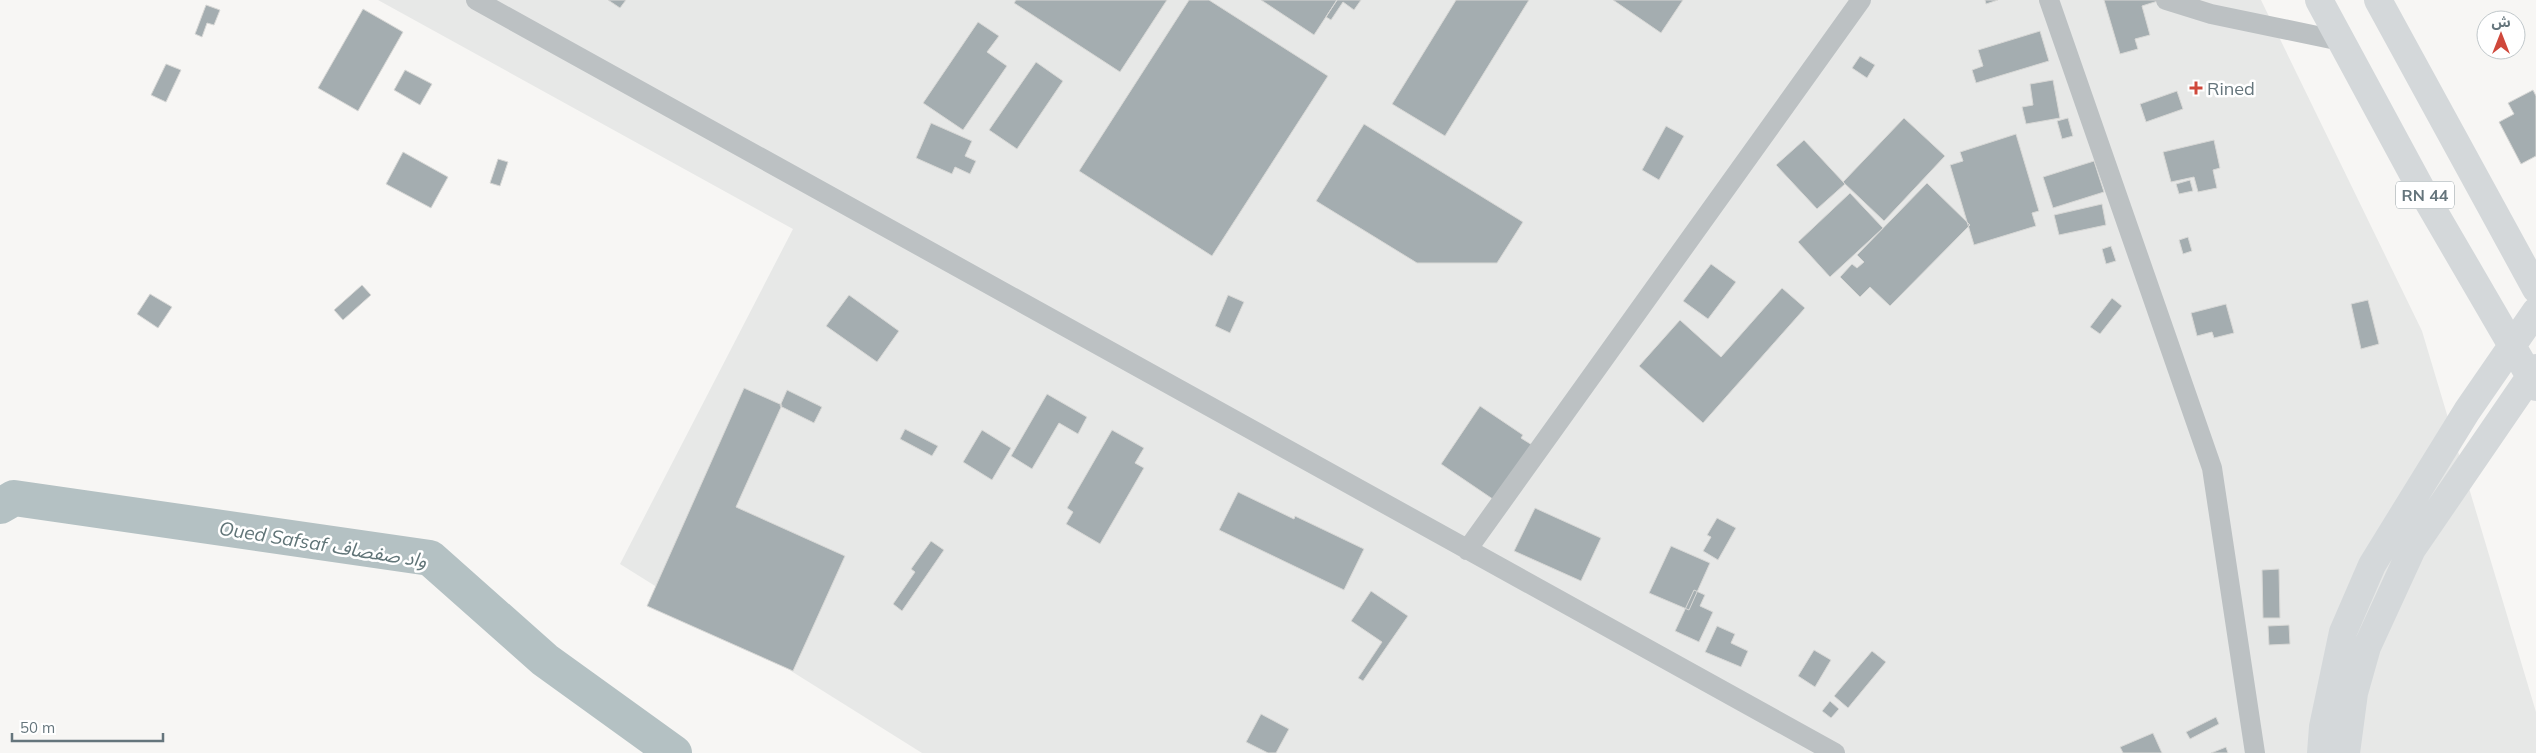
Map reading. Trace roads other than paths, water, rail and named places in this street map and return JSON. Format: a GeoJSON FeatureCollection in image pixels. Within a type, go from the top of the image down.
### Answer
{"type":"FeatureCollection","features":[{"type":"Feature","properties":{"kind":"highway","name":"RN 44"},"geometry":{"type":"LineString","coordinates":[[2319,0],[2426,198],[2536,388]]}},
{"type":"Feature","properties":{"kind":"highway","name":"RN 44"},"geometry":{"type":"LineString","coordinates":[[2378,0],[2536,289]]}},
{"type":"Feature","properties":{"kind":"highway"},"geometry":{"type":"LineString","coordinates":[[2321,753],[2323,726],[2343,632],[2372,565],[2467,411],[2536,311]]}},
{"type":"Feature","properties":{"kind":"highway"},"geometry":{"type":"LineString","coordinates":[[2346,753],[2354,692],[2366,647],[2385,603],[2412,549],[2536,368]]}},
{"type":"Feature","properties":{"kind":"lane"},"geometry":{"type":"LineString","coordinates":[[476,0],[1835,753]]}},
{"type":"Feature","properties":{"kind":"lane"},"geometry":{"type":"LineString","coordinates":[[1467,550],[1861,0]]}},
{"type":"Feature","properties":{"kind":"lane"},"geometry":{"type":"LineString","coordinates":[[2048,0],[2212,468],[2255,753]]}},
{"type":"Feature","properties":{"kind":"lane"},"geometry":{"type":"LineString","coordinates":[[2166,0],[2211,14],[2341,41]]}},
{"type":"Feature","properties":{"kind":"waterway","name":"Oued Safsaf واد صفصاف"},"geometry":{"type":"LineString","coordinates":[[0,506],[14,498],[430,558],[545,660],[674,753]]}},
{"type":"Feature","properties":{"kind":"place","name":"Rined"},"geometry":{"type":"Point","coordinates":[2196,88]}}]}
